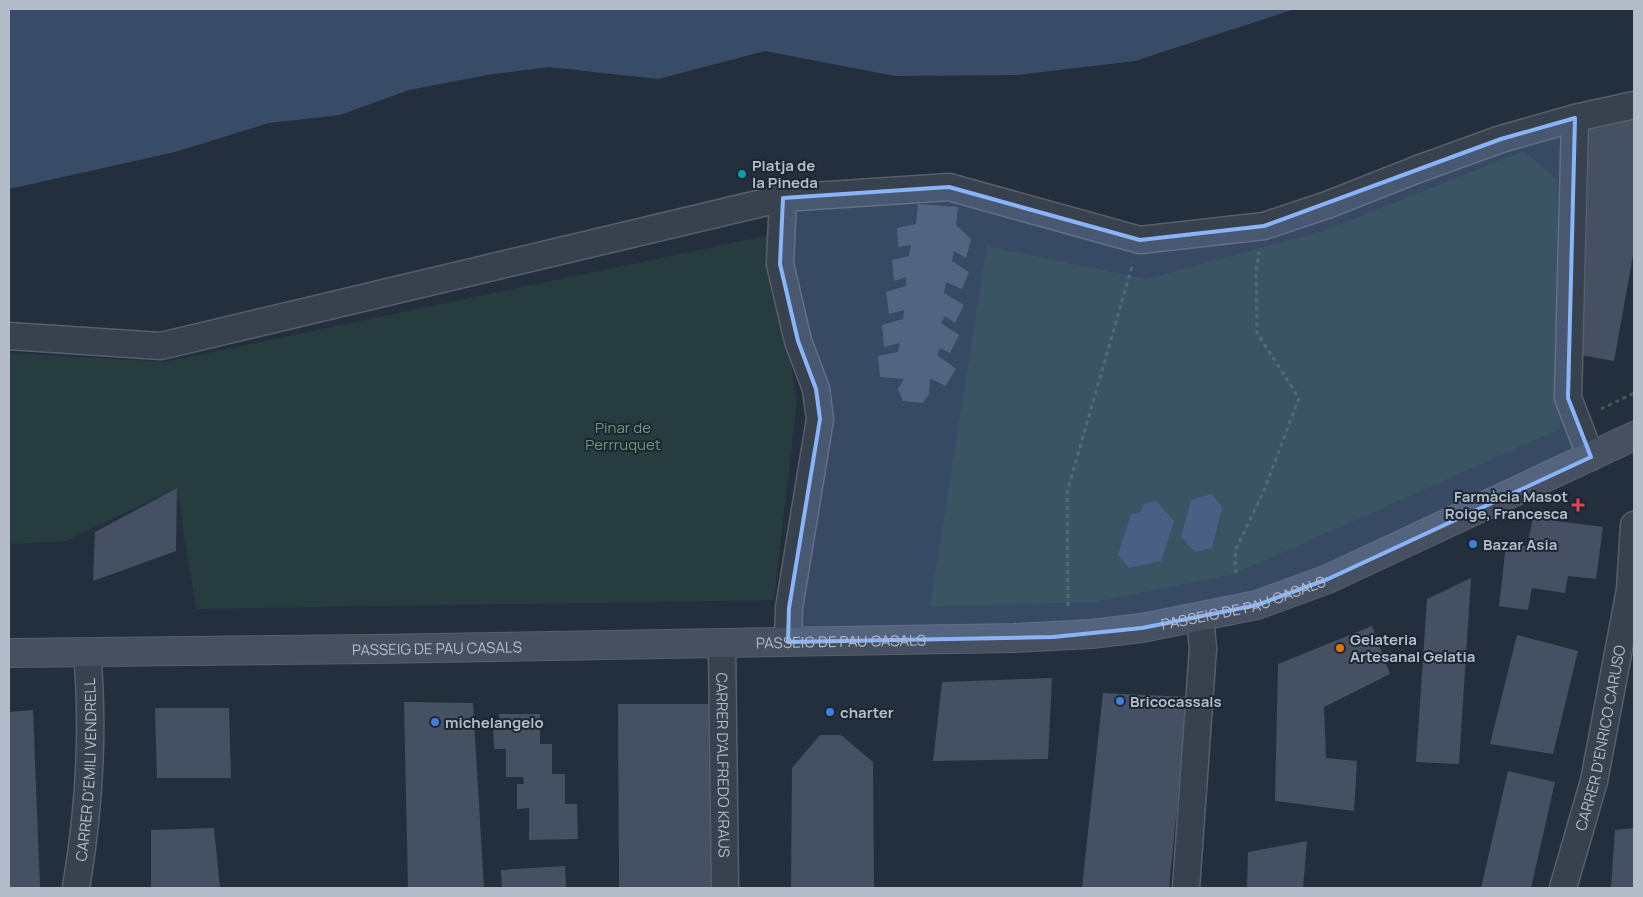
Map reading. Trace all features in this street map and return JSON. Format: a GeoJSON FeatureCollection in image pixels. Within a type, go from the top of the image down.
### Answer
{"type":"FeatureCollection","features":[{"type":"Feature","properties":{"kind":"street"},"geometry":{"type":"LineString","coordinates":[[9,336],[161,346],[783,198],[949,187],[1140,240],[1264,226],[1327,205],[1501,139],[1575,118],[1634,105]]}},
{"type":"Feature","properties":{"kind":"street"},"geometry":{"type":"LineString","coordinates":[[1575,118],[1568,398],[1591,457]]}},
{"type":"Feature","properties":{"kind":"street"},"geometry":{"type":"LineString","coordinates":[[783,198],[780,264],[798,341],[816,389],[820,419],[788,608],[788,642]]}},
{"type":"Feature","properties":{"kind":"street","name":"PASSEIG DE PAU CASALS"},"geometry":{"type":"LineString","coordinates":[[9,654],[374,650],[1063,636],[1142,628],[1256,605],[1328,579],[1634,436]]}},
{"type":"Feature","properties":{"kind":"street","name":"CARRER D'ENRICO CARUSO"},"geometry":{"type":"LineString","coordinates":[[1563,888],[1594,781],[1630,590],[1634,525]]}},
{"type":"Feature","properties":{"kind":"street"},"geometry":{"type":"LineString","coordinates":[[1186,888],[1203,648],[1200,617]]}},
{"type":"Feature","properties":{"kind":"street","name":"CARRER D'ALFREDO KRAUS"},"geometry":{"type":"LineString","coordinates":[[722,643],[725,888]]}},
{"type":"Feature","properties":{"kind":"street","name":"CARRER D'EMILI VENDRELL"},"geometry":{"type":"LineString","coordinates":[[76,888],[87,795],[90,683],[87,652]]}},
{"type":"Feature","properties":{"kind":"path"},"geometry":{"type":"LineString","coordinates":[[1236,573],[1236,549],[1263,493],[1299,398],[1257,333],[1256,272],[1264,226]]}},
{"type":"Feature","properties":{"kind":"path"},"geometry":{"type":"LineString","coordinates":[[1068,606],[1067,492],[1140,240]]}},
{"type":"Feature","properties":{"kind":"path"},"geometry":{"type":"LineString","coordinates":[[1577,420],[1634,393]]}},
{"type":"Feature","properties":{"kind":"highlighted area"},"geometry":{"type":"Polygon","coordinates":[[[1575,118],[1568,398],[1591,457],[1328,579],[1257,605],[1142,628],[1053,637],[788,642],[789,608],[820,419],[816,389],[798,341],[780,264],[783,198],[949,187],[1140,240],[1264,226],[1501,139],[1575,118]]]}},
{"type":"Feature","properties":{"kind":"green space"},"geometry":{"type":"Polygon","coordinates":[[[1524,151],[1557,180],[1560,429],[1234,574],[1094,602],[930,607],[987,246],[1146,279],[1323,231],[1524,151]]]}},
{"type":"Feature","properties":{"kind":"green space","name":"Pinar de Perrruquet"},"geometry":{"type":"Polygon","coordinates":[[[770,235],[797,402],[774,600],[196,609],[177,488],[66,541],[9,544],[9,353],[165,362],[770,235]]]}},
{"type":"Feature","properties":{"kind":"water"},"geometry":{"type":"Polygon","coordinates":[[[9,9],[1295,9],[1135,61],[1017,75],[895,76],[765,51],[658,79],[549,67],[487,75],[409,90],[340,115],[269,123],[175,152],[9,189],[9,9]]]}},
{"type":"Feature","properties":{"kind":"water"},"geometry":{"type":"Polygon","coordinates":[[[1212,494],[1222,508],[1212,548],[1195,552],[1181,537],[1191,500],[1212,494]]]}},
{"type":"Feature","properties":{"kind":"water"},"geometry":{"type":"Polygon","coordinates":[[[1156,501],[1174,521],[1161,561],[1129,568],[1118,555],[1131,515],[1141,512],[1144,504],[1156,501]]]}},
{"type":"Feature","properties":{"kind":"building"},"geometry":{"type":"Polygon","coordinates":[[[1634,111],[1634,250],[1614,361],[1569,353],[1580,121],[1634,111]]]}},
{"type":"Feature","properties":{"kind":"building"},"geometry":{"type":"Polygon","coordinates":[[[918,204],[958,207],[956,225],[971,239],[966,258],[954,251],[952,261],[969,272],[962,289],[946,282],[944,293],[964,305],[955,323],[945,316],[941,323],[959,335],[950,353],[940,348],[937,355],[956,369],[945,386],[930,378],[929,394],[923,403],[903,401],[898,389],[904,379],[880,377],[878,356],[898,352],[900,343],[884,347],[882,325],[903,319],[904,310],[889,314],[886,292],[906,286],[906,277],[894,281],[892,260],[909,256],[911,245],[898,247],[897,228],[916,224],[918,204]]]}},
{"type":"Feature","properties":{"kind":"building"},"geometry":{"type":"Polygon","coordinates":[[[177,488],[176,551],[93,581],[95,532],[177,488]]]}},
{"type":"Feature","properties":{"kind":"building"},"geometry":{"type":"Polygon","coordinates":[[[1533,518],[1603,527],[1596,579],[1568,576],[1565,593],[1532,588],[1528,610],[1499,606],[1506,544],[1527,546],[1533,518]]]}},
{"type":"Feature","properties":{"kind":"building"},"geometry":{"type":"Polygon","coordinates":[[[1471,578],[1459,764],[1416,762],[1427,599],[1471,578]]]}},
{"type":"Feature","properties":{"kind":"building"},"geometry":{"type":"Polygon","coordinates":[[[1372,626],[1390,674],[1324,707],[1326,758],[1357,761],[1354,811],[1275,801],[1278,664],[1372,626]]]}},
{"type":"Feature","properties":{"kind":"building"},"geometry":{"type":"Polygon","coordinates":[[[1517,635],[1578,651],[1553,754],[1490,744],[1517,635]]]}},
{"type":"Feature","properties":{"kind":"building"},"geometry":{"type":"Polygon","coordinates":[[[1052,678],[1048,759],[933,761],[942,682],[1052,678]]]}},
{"type":"Feature","properties":{"kind":"building"},"geometry":{"type":"Polygon","coordinates":[[[1103,693],[1188,697],[1169,888],[1082,888],[1103,693]]]}},
{"type":"Feature","properties":{"kind":"building"},"geometry":{"type":"Polygon","coordinates":[[[404,702],[473,703],[484,888],[408,888],[404,702]]]}},
{"type":"Feature","properties":{"kind":"building"},"geometry":{"type":"Polygon","coordinates":[[[618,704],[714,704],[717,888],[619,888],[618,704]]]}},
{"type":"Feature","properties":{"kind":"building"},"geometry":{"type":"Polygon","coordinates":[[[155,708],[229,708],[231,778],[157,778],[155,708]]]}},
{"type":"Feature","properties":{"kind":"building"},"geometry":{"type":"Polygon","coordinates":[[[33,710],[40,888],[9,888],[9,712],[33,710]]]}},
{"type":"Feature","properties":{"kind":"building"},"geometry":{"type":"Polygon","coordinates":[[[499,714],[540,714],[540,744],[552,744],[552,774],[565,774],[565,804],[577,804],[578,839],[529,840],[529,808],[517,809],[517,784],[524,784],[523,777],[506,777],[506,749],[494,749],[493,724],[500,724],[499,714]]]}},
{"type":"Feature","properties":{"kind":"building"},"geometry":{"type":"Polygon","coordinates":[[[820,735],[841,735],[873,762],[874,888],[791,888],[792,768],[820,735]]]}},
{"type":"Feature","properties":{"kind":"building"},"geometry":{"type":"Polygon","coordinates":[[[1508,771],[1555,782],[1531,888],[1481,888],[1508,771]]]}},
{"type":"Feature","properties":{"kind":"building"},"geometry":{"type":"Polygon","coordinates":[[[214,828],[220,888],[151,888],[151,830],[214,828]]]}},
{"type":"Feature","properties":{"kind":"building"},"geometry":{"type":"Polygon","coordinates":[[[1634,828],[1634,888],[1611,888],[1615,830],[1634,828]]]}},
{"type":"Feature","properties":{"kind":"building"},"geometry":{"type":"Polygon","coordinates":[[[1307,841],[1303,888],[1247,888],[1248,852],[1307,841]]]}},
{"type":"Feature","properties":{"kind":"building"},"geometry":{"type":"Polygon","coordinates":[[[565,866],[566,888],[502,888],[501,870],[565,866]]]}},
{"type":"Feature","properties":{"kind":"place","name":"Platja de la Pineda"},"geometry":{"type":"Point","coordinates":[742,174]}},
{"type":"Feature","properties":{"kind":"place","name":"Farmàcia Masot Roige, Francesca"},"geometry":{"type":"Point","coordinates":[1578,505]}},
{"type":"Feature","properties":{"kind":"place","name":"Bazar Asia"},"geometry":{"type":"Point","coordinates":[1473,544]}},
{"type":"Feature","properties":{"kind":"place","name":"Gelateria Artesanal Gelatia"},"geometry":{"type":"Point","coordinates":[1340,648]}},
{"type":"Feature","properties":{"kind":"place","name":"Bricocassals"},"geometry":{"type":"Point","coordinates":[1120,701]}},
{"type":"Feature","properties":{"kind":"place","name":"charter"},"geometry":{"type":"Point","coordinates":[830,712]}},
{"type":"Feature","properties":{"kind":"place","name":"michelangelo"},"geometry":{"type":"Point","coordinates":[435,722]}}]}
